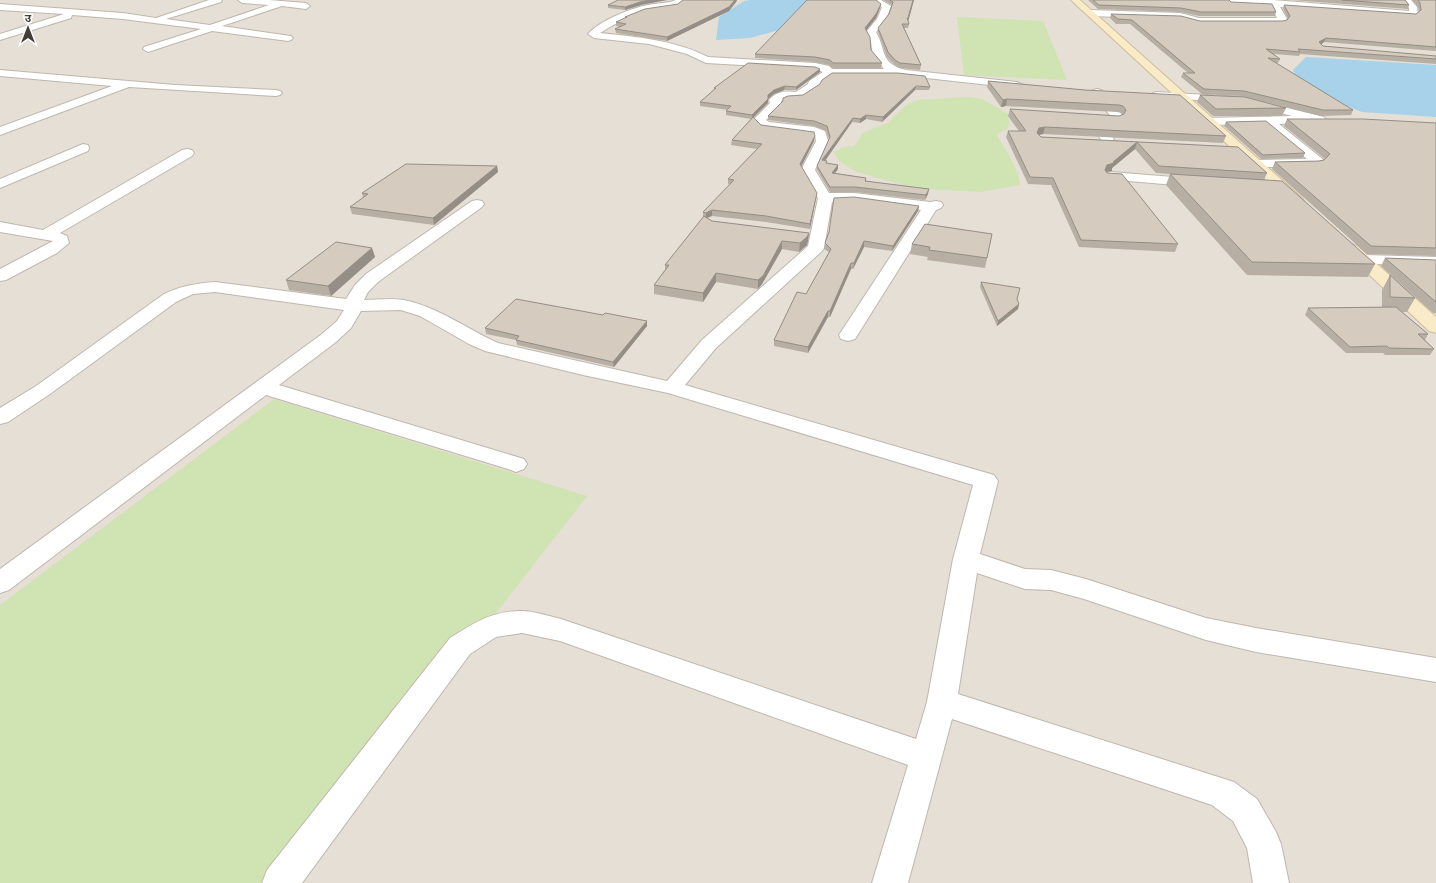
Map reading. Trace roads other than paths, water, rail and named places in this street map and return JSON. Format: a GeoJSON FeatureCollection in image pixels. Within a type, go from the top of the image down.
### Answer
{"type":"FeatureCollection","features":[{"type":"Feature","properties":{"kind":"main road"},"geometry":{"type":"LineString","coordinates":[[1075,0],[1305,208]]}},
{"type":"Feature","properties":{"kind":"main road"},"geometry":{"type":"LineString","coordinates":[[1340,239],[1436,327]]}},
{"type":"Feature","properties":{"kind":"street"},"geometry":{"type":"LineString","coordinates":[[155,20],[218,0]]}},
{"type":"Feature","properties":{"kind":"street"},"geometry":{"type":"LineString","coordinates":[[232,7],[247,0],[306,6]]}},
{"type":"Feature","properties":{"kind":"street"},"geometry":{"type":"LineString","coordinates":[[682,0],[666,7],[647,8],[626,16],[593,34],[669,45],[691,52],[706,60],[814,66],[825,68],[829,72]]}},
{"type":"Feature","properties":{"kind":"street"},"geometry":{"type":"LineString","coordinates":[[1231,2],[1273,3],[1414,14],[1413,7],[1406,0]]}},
{"type":"Feature","properties":{"kind":"street"},"geometry":{"type":"LineString","coordinates":[[876,1],[886,4],[887,7],[879,24],[871,32],[876,41],[877,53],[890,69],[897,72]]}},
{"type":"Feature","properties":{"kind":"street"},"geometry":{"type":"LineString","coordinates":[[1090,13],[1180,16],[1199,21],[1281,21],[1282,20],[1278,10],[1273,3]]}},
{"type":"Feature","properties":{"kind":"street"},"geometry":{"type":"LineString","coordinates":[[148,49],[281,4]]}},
{"type":"Feature","properties":{"kind":"street"},"geometry":{"type":"LineString","coordinates":[[0,7],[78,12],[155,20],[288,38]]}},
{"type":"Feature","properties":{"kind":"street"},"geometry":{"type":"LineString","coordinates":[[1183,8],[1199,21]]}},
{"type":"Feature","properties":{"kind":"street"},"geometry":{"type":"LineString","coordinates":[[0,37],[78,12]]}},
{"type":"Feature","properties":{"kind":"street"},"geometry":{"type":"LineString","coordinates":[[181,24],[203,17]]}},
{"type":"Feature","properties":{"kind":"street"},"geometry":{"type":"LineString","coordinates":[[672,388],[710,344],[816,248],[811,236],[817,232],[825,198],[808,170],[822,141],[821,134],[814,131],[766,125],[759,120],[774,107],[776,104],[775,100],[785,94],[798,96],[816,85],[812,83],[829,72],[897,72],[1028,86]]}},
{"type":"Feature","properties":{"kind":"street"},"geometry":{"type":"LineString","coordinates":[[0,73],[176,88],[276,93]]}},
{"type":"Feature","properties":{"kind":"street"},"geometry":{"type":"LineString","coordinates":[[0,131],[129,84]]}},
{"type":"Feature","properties":{"kind":"street"},"geometry":{"type":"LineString","coordinates":[[1083,92],[1113,93]]}},
{"type":"Feature","properties":{"kind":"street"},"geometry":{"type":"LineString","coordinates":[[1098,92],[1126,127],[1104,128],[1103,132],[1109,142]]}},
{"type":"Feature","properties":{"kind":"street"},"geometry":{"type":"LineString","coordinates":[[1143,94],[1242,100],[1324,120],[1209,121]]}},
{"type":"Feature","properties":{"kind":"street"},"geometry":{"type":"LineString","coordinates":[[1101,116],[1117,117]]}},
{"type":"Feature","properties":{"kind":"street"},"geometry":{"type":"LineString","coordinates":[[1256,164],[1315,163],[1318,161],[1268,121]]}},
{"type":"Feature","properties":{"kind":"street"},"geometry":{"type":"LineString","coordinates":[[1094,141],[1125,143]]}},
{"type":"Feature","properties":{"kind":"street"},"geometry":{"type":"LineString","coordinates":[[0,184],[83,148]]}},
{"type":"Feature","properties":{"kind":"street"},"geometry":{"type":"LineString","coordinates":[[1217,148],[1240,149]]}},
{"type":"Feature","properties":{"kind":"street"},"geometry":{"type":"LineString","coordinates":[[47,234],[187,153]]}},
{"type":"Feature","properties":{"kind":"street"},"geometry":{"type":"LineString","coordinates":[[1111,176],[1211,183]]}},
{"type":"Feature","properties":{"kind":"street"},"geometry":{"type":"LineString","coordinates":[[1260,185],[1282,187]]}},
{"type":"Feature","properties":{"kind":"street"},"geometry":{"type":"LineString","coordinates":[[825,198],[854,197],[934,206],[848,335]]}},
{"type":"Feature","properties":{"kind":"street"},"geometry":{"type":"LineString","coordinates":[[0,583],[329,338],[344,324],[356,306],[355,298],[361,289],[372,278],[477,204]]}},
{"type":"Feature","properties":{"kind":"street"},"geometry":{"type":"LineString","coordinates":[[0,226],[47,234],[61,239],[61,243],[51,250],[0,276]]}},
{"type":"Feature","properties":{"kind":"street"},"geometry":{"type":"LineString","coordinates":[[1364,260],[1436,262]]}},
{"type":"Feature","properties":{"kind":"street"},"geometry":{"type":"LineString","coordinates":[[0,417],[43,390],[159,305],[184,290],[215,287],[356,306],[402,305],[426,312],[476,340],[492,347],[583,369],[672,388],[986,481],[966,559],[942,702],[890,883]]}},
{"type":"Feature","properties":{"kind":"street"},"geometry":{"type":"LineString","coordinates":[[263,387],[516,464]]}},
{"type":"Feature","properties":{"kind":"street"},"geometry":{"type":"LineString","coordinates":[[966,559],[1025,579],[1051,580],[1086,589],[1206,629],[1256,640],[1436,670]]}},
{"type":"Feature","properties":{"kind":"street"},"geometry":{"type":"LineString","coordinates":[[280,883],[460,646],[490,627],[522,622],[562,630],[926,757]]}},
{"type":"Feature","properties":{"kind":"street"},"geometry":{"type":"LineString","coordinates":[[942,702],[1222,792],[1245,810],[1264,844],[1271,883]]}},
{"type":"Feature","properties":{"kind":"water"},"geometry":{"type":"Polygon","coordinates":[[[819,0],[804,23],[750,38],[716,40],[719,17],[744,1],[819,0]]]}},
{"type":"Feature","properties":{"kind":"water"},"geometry":{"type":"Polygon","coordinates":[[[1306,57],[1436,65],[1436,117],[1362,112],[1302,89],[1293,70],[1306,57]]]}}]}
